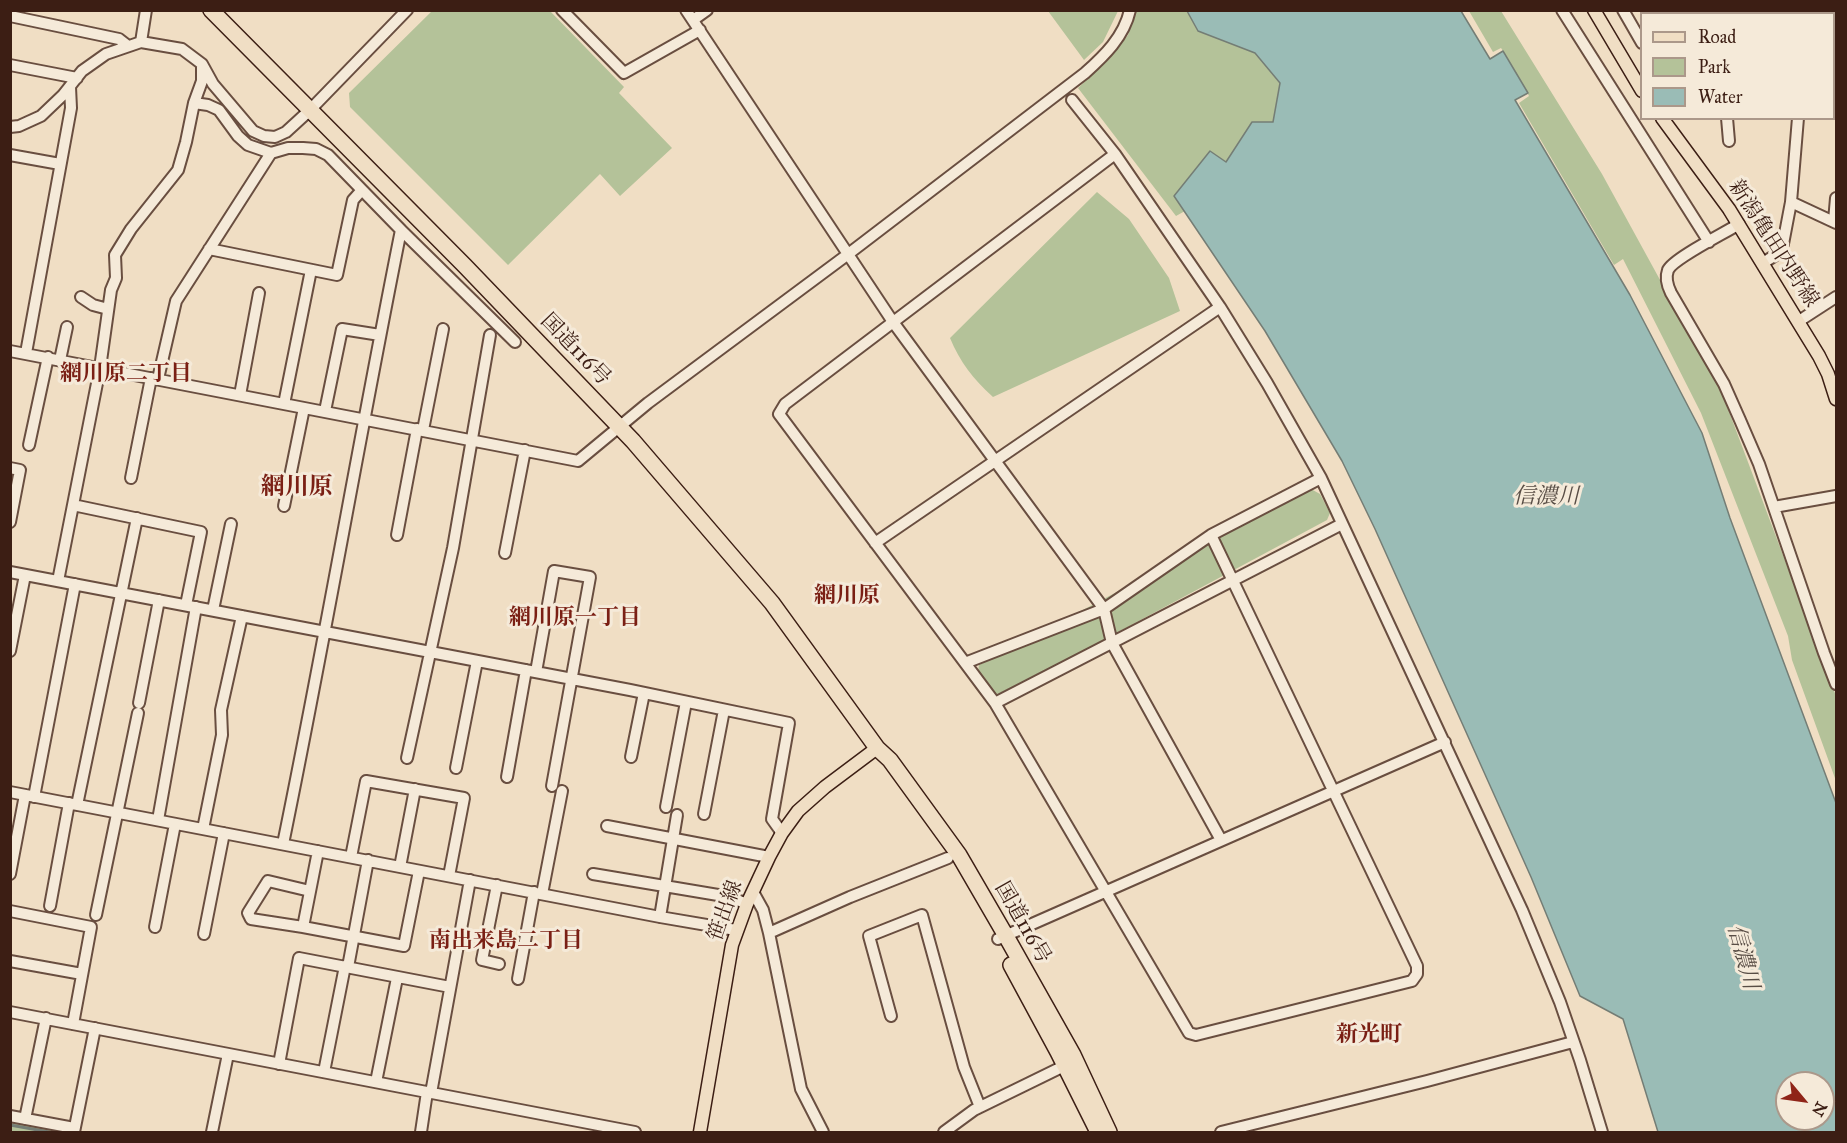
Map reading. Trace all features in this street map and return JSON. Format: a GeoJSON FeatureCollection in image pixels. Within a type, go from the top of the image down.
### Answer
{"type":"FeatureCollection","features":[{"type":"Feature","properties":{"kind":"highway","name":"国道116号"},"geometry":{"type":"LineString","coordinates":[[211,10],[465,266],[619,426],[765,595],[877,748],[891,760],[959,855],[1098,1132]]}},
{"type":"Feature","properties":{"kind":"highway","name":"国道116号"},"geometry":{"type":"LineString","coordinates":[[877,748],[882,766],[1002,938],[1073,1055],[1109,1132]]}},
{"type":"Feature","properties":{"kind":"main road"},"geometry":{"type":"LineString","coordinates":[[1594,10],[1640,89]]}},
{"type":"Feature","properties":{"kind":"main road","name":"新潟亀田内野線"},"geometry":{"type":"LineString","coordinates":[[1663,120],[1739,224],[1832,372],[1836,399]]}},
{"type":"Feature","properties":{"kind":"main road","name":"笹出線"},"geometry":{"type":"LineString","coordinates":[[700,1132],[724,987],[736,930],[747,904],[782,833],[798,811],[825,787],[877,748]]}},
{"type":"Feature","properties":{"kind":"street"},"geometry":{"type":"LineString","coordinates":[[141,42],[146,10]]}},
{"type":"Feature","properties":{"kind":"street"},"geometry":{"type":"LineString","coordinates":[[10,127],[19,126],[41,116],[82,71],[106,54],[141,42],[182,49],[202,64],[213,84],[253,131],[264,136],[275,137],[286,132],[310,110],[407,10]]}},
{"type":"Feature","properties":{"kind":"street"},"geometry":{"type":"LineString","coordinates":[[562,10],[624,73],[700,30]]}},
{"type":"Feature","properties":{"kind":"street"},"geometry":{"type":"LineString","coordinates":[[707,10],[690,15],[847,255],[893,322],[1104,609],[1112,643],[1221,840]]}},
{"type":"Feature","properties":{"kind":"street"},"geometry":{"type":"LineString","coordinates":[[10,351],[578,460],[735,337],[847,255],[1085,73],[1112,46],[1121,33],[1130,10]]}},
{"type":"Feature","properties":{"kind":"street"},"geometry":{"type":"LineString","coordinates":[[1562,10],[1709,242]]}},
{"type":"Feature","properties":{"kind":"street"},"geometry":{"type":"LineString","coordinates":[[1628,12],[1640,41]]}},
{"type":"Feature","properties":{"kind":"street"},"geometry":{"type":"LineString","coordinates":[[10,16],[119,39],[128,46]]}},
{"type":"Feature","properties":{"kind":"street"},"geometry":{"type":"LineString","coordinates":[[58,581],[100,368],[111,290],[116,278],[115,255],[131,229],[178,170],[194,103],[202,81],[202,64]]}},
{"type":"Feature","properties":{"kind":"street"},"geometry":{"type":"LineString","coordinates":[[10,65],[74,82]]}},
{"type":"Feature","properties":{"kind":"street"},"geometry":{"type":"LineString","coordinates":[[26,353],[74,82]]}},
{"type":"Feature","properties":{"kind":"street"},"geometry":{"type":"LineString","coordinates":[[1072,100],[1115,154],[1220,307],[1268,383],[1321,478],[1531,932],[1560,1002],[1602,1132]]}},
{"type":"Feature","properties":{"kind":"street"},"geometry":{"type":"LineString","coordinates":[[194,103],[208,105],[219,110],[238,136],[248,145],[270,153],[288,148],[316,149],[328,154],[401,230],[515,342]]}},
{"type":"Feature","properties":{"kind":"street"},"geometry":{"type":"LineString","coordinates":[[1727,120],[1729,141]]}},
{"type":"Feature","properties":{"kind":"street"},"geometry":{"type":"LineString","coordinates":[[1763,263],[1774,256],[1783,244],[1791,202],[1798,120]]}},
{"type":"Feature","properties":{"kind":"street"},"geometry":{"type":"LineString","coordinates":[[131,478],[154,378],[176,301],[270,153]]}},
{"type":"Feature","properties":{"kind":"street"},"geometry":{"type":"LineString","coordinates":[[1115,154],[785,404],[779,414],[995,703],[1189,1033],[1196,1035],[1412,981],[1417,966],[1211,536]]}},
{"type":"Feature","properties":{"kind":"street"},"geometry":{"type":"LineString","coordinates":[[10,155],[60,164]]}},
{"type":"Feature","properties":{"kind":"street"},"geometry":{"type":"LineString","coordinates":[[209,249],[338,275],[353,200],[362,190]]}},
{"type":"Feature","properties":{"kind":"street"},"geometry":{"type":"LineString","coordinates":[[1791,202],[1835,222],[1836,198]]}},
{"type":"Feature","properties":{"kind":"street"},"geometry":{"type":"LineString","coordinates":[[1739,224],[1671,265],[1668,272],[1668,286],[1724,384],[1758,464],[1836,684]]}},
{"type":"Feature","properties":{"kind":"street"},"geometry":{"type":"LineString","coordinates":[[283,844],[325,631],[363,418],[401,230]]}},
{"type":"Feature","properties":{"kind":"street"},"geometry":{"type":"LineString","coordinates":[[284,404],[311,270]]}},
{"type":"Feature","properties":{"kind":"street"},"geometry":{"type":"LineString","coordinates":[[240,395],[259,293]]}},
{"type":"Feature","properties":{"kind":"street"},"geometry":{"type":"LineString","coordinates":[[81,297],[93,305],[108,309]]}},
{"type":"Feature","properties":{"kind":"street"},"geometry":{"type":"LineString","coordinates":[[1799,321],[1836,297]]}},
{"type":"Feature","properties":{"kind":"street"},"geometry":{"type":"LineString","coordinates":[[875,543],[1220,307]]}},
{"type":"Feature","properties":{"kind":"street"},"geometry":{"type":"LineString","coordinates":[[60,360],[67,327]]}},
{"type":"Feature","properties":{"kind":"street"},"geometry":{"type":"LineString","coordinates":[[325,411],[342,329],[380,334]]}},
{"type":"Feature","properties":{"kind":"street"},"geometry":{"type":"LineString","coordinates":[[397,535],[443,329]]}},
{"type":"Feature","properties":{"kind":"street"},"geometry":{"type":"LineString","coordinates":[[407,758],[453,548],[490,335]]}},
{"type":"Feature","properties":{"kind":"street"},"geometry":{"type":"LineString","coordinates":[[29,445],[48,357]]}},
{"type":"Feature","properties":{"kind":"street"},"geometry":{"type":"LineString","coordinates":[[284,506],[304,408]]}},
{"type":"Feature","properties":{"kind":"street"},"geometry":{"type":"LineString","coordinates":[[505,553],[525,450]]}},
{"type":"Feature","properties":{"kind":"street"},"geometry":{"type":"LineString","coordinates":[[10,468],[20,470],[10,522]]}},
{"type":"Feature","properties":{"kind":"street"},"geometry":{"type":"LineString","coordinates":[[965,663],[1104,609],[1211,536],[1321,478]]}},
{"type":"Feature","properties":{"kind":"street"},"geometry":{"type":"LineString","coordinates":[[1774,507],[1836,496]]}},
{"type":"Feature","properties":{"kind":"street"},"geometry":{"type":"LineString","coordinates":[[73,505],[201,532],[158,820]]}},
{"type":"Feature","properties":{"kind":"street"},"geometry":{"type":"LineString","coordinates":[[50,906],[137,518]]}},
{"type":"Feature","properties":{"kind":"street"},"geometry":{"type":"LineString","coordinates":[[213,610],[231,524]]}},
{"type":"Feature","properties":{"kind":"street"},"geometry":{"type":"LineString","coordinates":[[995,703],[1342,524]]}},
{"type":"Feature","properties":{"kind":"street"},"geometry":{"type":"LineString","coordinates":[[10,572],[325,631],[789,723],[772,819],[782,833]]}},
{"type":"Feature","properties":{"kind":"street"},"geometry":{"type":"LineString","coordinates":[[507,777],[554,572],[590,578],[557,789],[538,893],[518,979]]}},
{"type":"Feature","properties":{"kind":"street"},"geometry":{"type":"LineString","coordinates":[[10,651],[25,575]]}},
{"type":"Feature","properties":{"kind":"street"},"geometry":{"type":"LineString","coordinates":[[10,874],[75,584]]}},
{"type":"Feature","properties":{"kind":"street"},"geometry":{"type":"LineString","coordinates":[[96,915],[159,600]]}},
{"type":"Feature","properties":{"kind":"street"},"geometry":{"type":"LineString","coordinates":[[203,829],[222,735],[221,710],[242,615]]}},
{"type":"Feature","properties":{"kind":"street"},"geometry":{"type":"LineString","coordinates":[[456,768],[477,661]]}},
{"type":"Feature","properties":{"kind":"street"},"geometry":{"type":"LineString","coordinates":[[631,757],[644,693]]}},
{"type":"Feature","properties":{"kind":"street"},"geometry":{"type":"LineString","coordinates":[[666,807],[686,702]]}},
{"type":"Feature","properties":{"kind":"street"},"geometry":{"type":"LineString","coordinates":[[705,814],[724,710]]}},
{"type":"Feature","properties":{"kind":"street"},"geometry":{"type":"LineString","coordinates":[[1002,938],[1445,742]]}},
{"type":"Feature","properties":{"kind":"street"},"geometry":{"type":"LineString","coordinates":[[351,857],[366,781],[464,798],[450,876]]}},
{"type":"Feature","properties":{"kind":"street"},"geometry":{"type":"LineString","coordinates":[[399,867],[415,789]]}},
{"type":"Feature","properties":{"kind":"street"},"geometry":{"type":"LineString","coordinates":[[10,792],[736,930]]}},
{"type":"Feature","properties":{"kind":"street"},"geometry":{"type":"LineString","coordinates":[[660,917],[677,816]]}},
{"type":"Feature","properties":{"kind":"street"},"geometry":{"type":"LineString","coordinates":[[155,927],[175,824]]}},
{"type":"Feature","properties":{"kind":"street"},"geometry":{"type":"LineString","coordinates":[[607,826],[769,857]]}},
{"type":"Feature","properties":{"kind":"street"},"geometry":{"type":"LineString","coordinates":[[204,934],[224,833]]}},
{"type":"Feature","properties":{"kind":"street"},"geometry":{"type":"LineString","coordinates":[[303,927],[318,851]]}},
{"type":"Feature","properties":{"kind":"street"},"geometry":{"type":"LineString","coordinates":[[769,933],[850,897],[948,858]]}},
{"type":"Feature","properties":{"kind":"street"},"geometry":{"type":"LineString","coordinates":[[324,1072],[368,860]]}},
{"type":"Feature","properties":{"kind":"street"},"geometry":{"type":"LineString","coordinates":[[310,891],[268,882],[248,913],[251,919],[404,946],[419,871]]}},
{"type":"Feature","properties":{"kind":"street"},"geometry":{"type":"LineString","coordinates":[[594,874],[730,897],[747,904]]}},
{"type":"Feature","properties":{"kind":"street"},"geometry":{"type":"LineString","coordinates":[[421,1132],[470,880]]}},
{"type":"Feature","properties":{"kind":"street"},"geometry":{"type":"LineString","coordinates":[[497,885],[482,960],[499,964]]}},
{"type":"Feature","properties":{"kind":"street"},"geometry":{"type":"LineString","coordinates":[[753,892],[763,910],[769,933],[801,1089],[823,1132]]}},
{"type":"Feature","properties":{"kind":"street"},"geometry":{"type":"LineString","coordinates":[[10,911],[91,927],[74,1024]]}},
{"type":"Feature","properties":{"kind":"street"},"geometry":{"type":"LineString","coordinates":[[891,1016],[868,936],[921,915],[964,1067],[980,1107]]}},
{"type":"Feature","properties":{"kind":"street"},"geometry":{"type":"LineString","coordinates":[[279,1064],[299,958],[450,987]]}},
{"type":"Feature","properties":{"kind":"street"},"geometry":{"type":"LineString","coordinates":[[10,962],[82,974]]}},
{"type":"Feature","properties":{"kind":"street"},"geometry":{"type":"LineString","coordinates":[[376,1082],[397,978]]}},
{"type":"Feature","properties":{"kind":"street"},"geometry":{"type":"LineString","coordinates":[[10,1012],[635,1132]]}},
{"type":"Feature","properties":{"kind":"street"},"geometry":{"type":"LineString","coordinates":[[25,1119],[46,1018]]}},
{"type":"Feature","properties":{"kind":"street"},"geometry":{"type":"LineString","coordinates":[[10,1116],[74,1130],[95,1028]]}},
{"type":"Feature","properties":{"kind":"street"},"geometry":{"type":"LineString","coordinates":[[1221,1132],[1573,1042]]}},
{"type":"Feature","properties":{"kind":"street"},"geometry":{"type":"LineString","coordinates":[[212,1132],[228,1054]]}},
{"type":"Feature","properties":{"kind":"street"},"geometry":{"type":"LineString","coordinates":[[944,1132],[980,1107],[1064,1066]]}},
{"type":"Feature","properties":{"kind":"green space"},"geometry":{"type":"Polygon","coordinates":[[[1136,10],[1187,11],[1198,31],[1255,53],[1280,83],[1273,122],[1252,122],[1226,163],[1210,151],[1175,196],[1185,211],[1176,216],[1078,88],[1110,58],[1128,35],[1136,10]]]}},
{"type":"Feature","properties":{"kind":"green space"},"geometry":{"type":"Polygon","coordinates":[[[432,11],[550,11],[624,87],[619,93],[672,148],[620,196],[600,174],[508,265],[350,107],[349,93],[432,11]]]}},
{"type":"Feature","properties":{"kind":"green space"},"geometry":{"type":"Polygon","coordinates":[[[1048,11],[1118,11],[1103,42],[1084,60],[1048,11]]]}},
{"type":"Feature","properties":{"kind":"green space"},"geometry":{"type":"Polygon","coordinates":[[[1469,11],[1501,11],[1602,174],[1722,393],[1836,696],[1836,781],[1792,660],[1788,636],[1701,413],[1623,259],[1614,265],[1519,103],[1529,96],[1501,48],[1493,52],[1469,11]]]}},
{"type":"Feature","properties":{"kind":"green space"},"geometry":{"type":"Polygon","coordinates":[[[1097,192],[1129,219],[1169,278],[1180,311],[993,397],[968,370],[950,338],[1097,192]]]}},
{"type":"Feature","properties":{"kind":"green space"},"geometry":{"type":"Polygon","coordinates":[[[1311,489],[1320,494],[1330,513],[1327,520],[998,694],[994,693],[978,671],[979,665],[1311,489]]]}},
{"type":"Feature","properties":{"kind":"green space"},"geometry":{"type":"Polygon","coordinates":[[[11,1121],[65,1132],[11,1132],[11,1121]]]}},
{"type":"Feature","properties":{"kind":"water","name":"信濃川"},"geometry":{"type":"Polygon","coordinates":[[[1187,11],[1461,11],[1490,59],[1503,51],[1528,93],[1515,100],[1630,295],[1702,433],[1730,518],[1836,803],[1836,1132],[1658,1132],[1623,1019],[1580,996],[1531,877],[1375,529],[1342,461],[1265,331],[1174,196],[1210,151],[1226,162],[1252,122],[1273,122],[1280,83],[1255,53],[1198,31],[1187,11]]]}},
{"type":"Feature","properties":{"kind":"waterway"},"geometry":{"type":"LineString","coordinates":[[10,1125],[49,1132]]}},
{"type":"Feature","properties":{"kind":"district","name":"網川原二丁目"},"geometry":{"type":"Point","coordinates":[126,375]}},
{"type":"Feature","properties":{"kind":"district","name":"網川原"},"geometry":{"type":"Point","coordinates":[297,488]}},
{"type":"Feature","properties":{"kind":"district","name":"網川原"},"geometry":{"type":"Point","coordinates":[847,597]}},
{"type":"Feature","properties":{"kind":"district","name":"網川原一丁目"},"geometry":{"type":"Point","coordinates":[575,619]}},
{"type":"Feature","properties":{"kind":"district","name":"南出来島二丁目"},"geometry":{"type":"Point","coordinates":[506,942]}},
{"type":"Feature","properties":{"kind":"district","name":"新光町"},"geometry":{"type":"Point","coordinates":[1369,1036]}}]}
